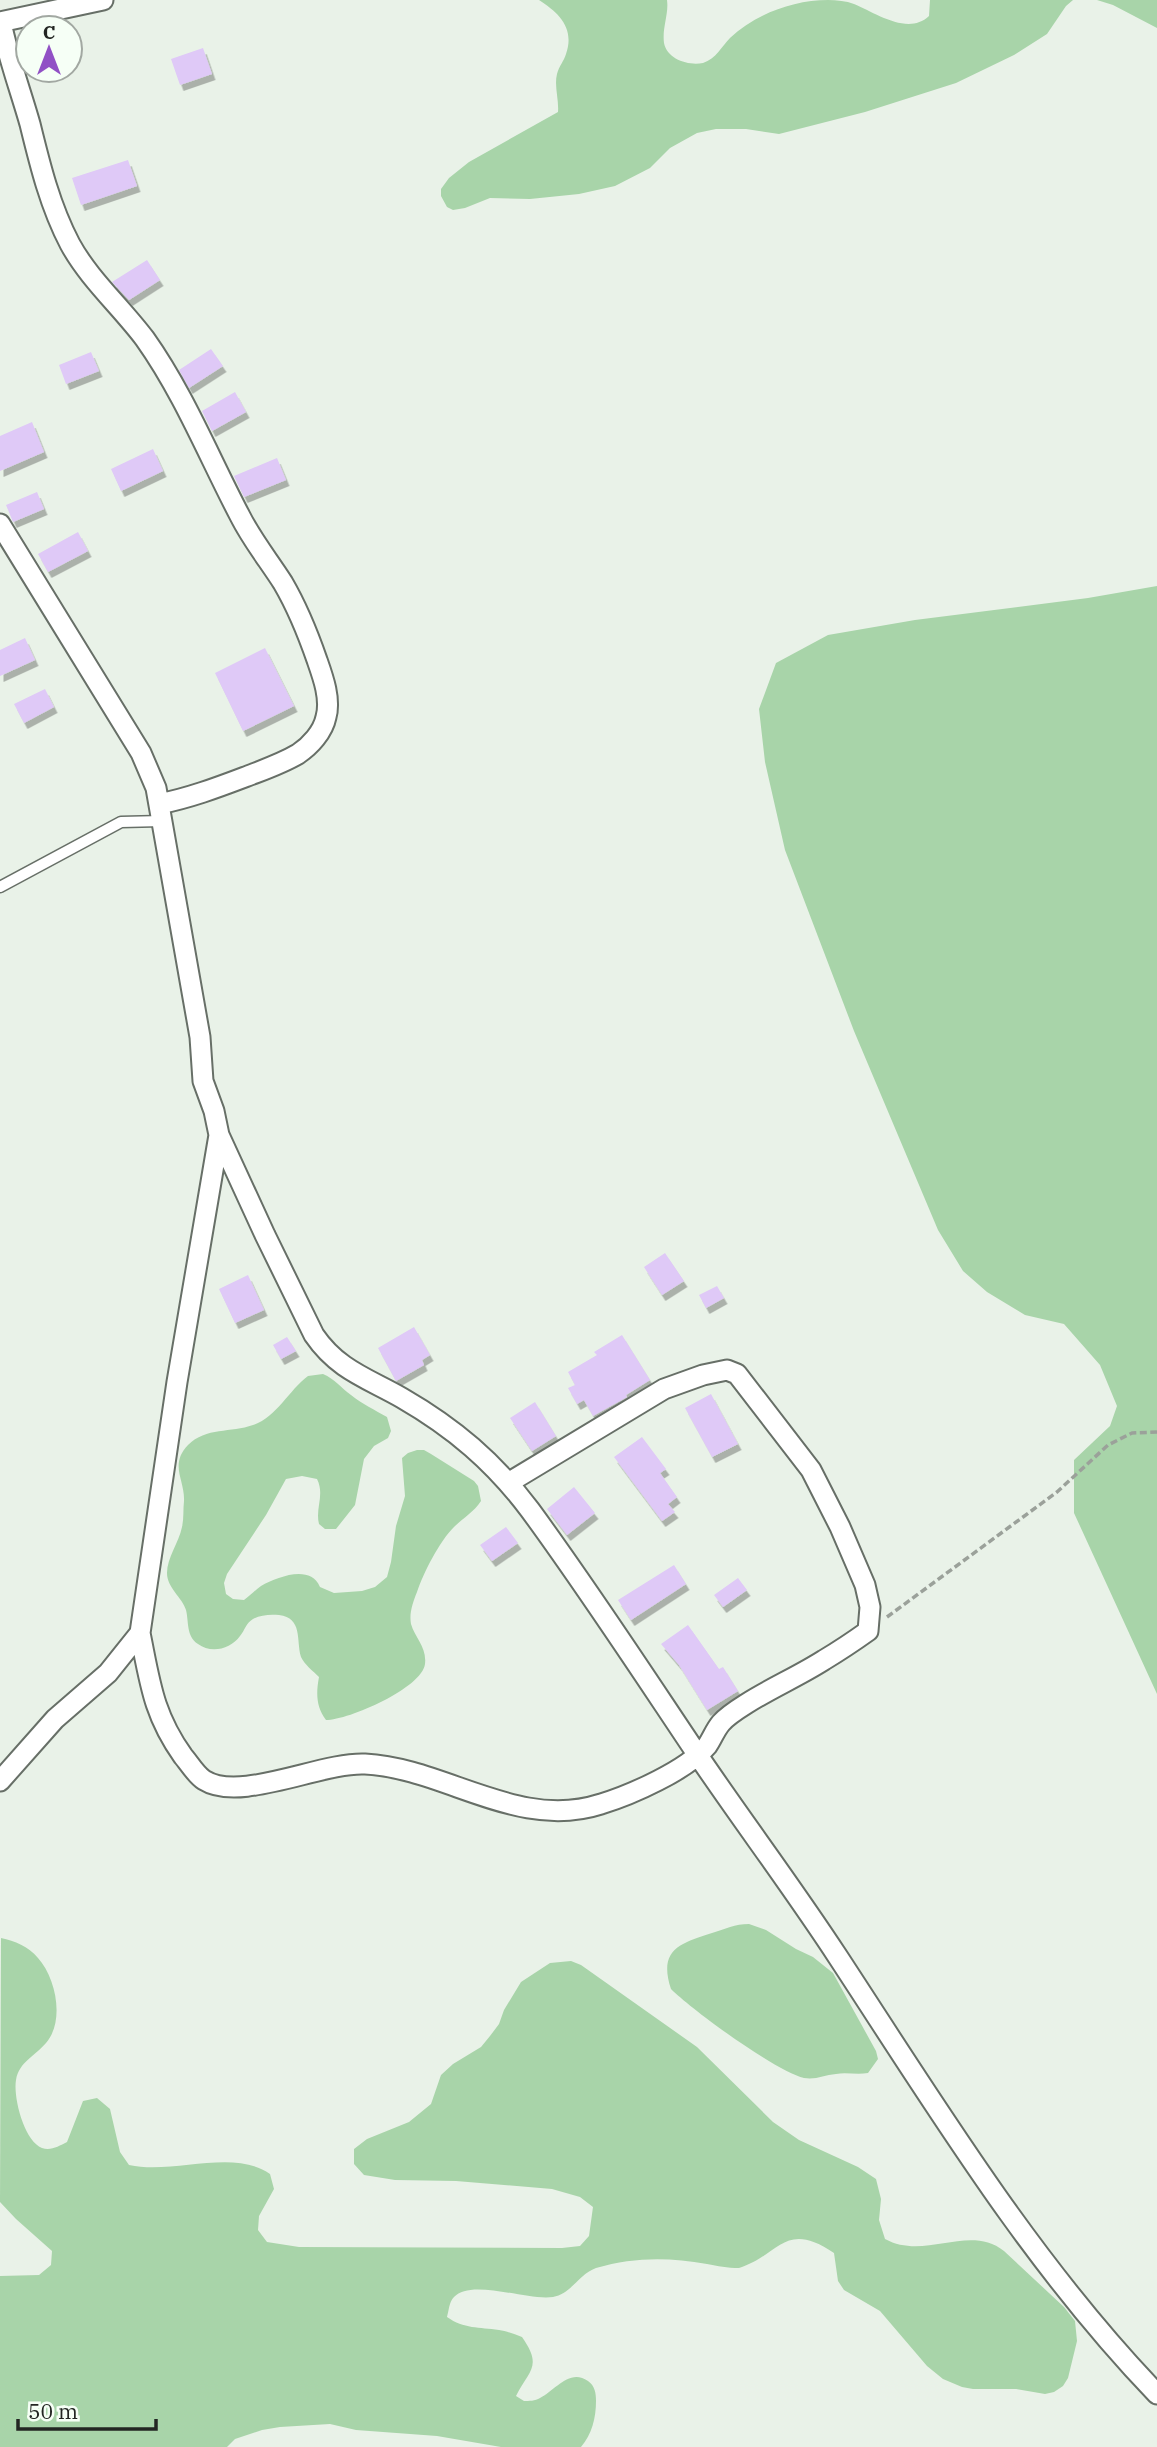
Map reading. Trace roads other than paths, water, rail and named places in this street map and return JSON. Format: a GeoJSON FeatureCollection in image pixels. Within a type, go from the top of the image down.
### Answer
{"type":"FeatureCollection","features":[{"type":"Feature","properties":{"kind":"street"},"geometry":{"type":"LineString","coordinates":[[103,0],[1,22],[42,173],[71,245],[104,291],[144,338],[167,372],[191,415],[241,519],[284,585],[301,617],[323,677],[327,699],[327,716],[314,740],[300,752],[281,763],[186,799],[161,812]]}},
{"type":"Feature","properties":{"kind":"street"},"geometry":{"type":"LineString","coordinates":[[0,524],[141,753],[156,788],[200,1037],[203,1081],[219,1135],[314,1335],[340,1364],[401,1397],[456,1432],[491,1462],[509,1483],[608,1619],[697,1754],[835,1953],[978,2171],[1041,2259],[1124,2360],[1157,2394]]}},
{"type":"Feature","properties":{"kind":"street"},"geometry":{"type":"LineString","coordinates":[[219,1135],[177,1382],[140,1633],[152,1696],[166,1732],[204,1780],[227,1788],[363,1764],[403,1769],[493,1801],[527,1808],[578,1809],[599,1805],[634,1792],[672,1772],[707,1746],[721,1722],[747,1703],[826,1659],[868,1631],[870,1607],[864,1584],[840,1527],[811,1470],[737,1374],[727,1370],[715,1372],[664,1389],[509,1483]]}},
{"type":"Feature","properties":{"kind":"street"},"geometry":{"type":"LineString","coordinates":[[0,1781],[55,1719],[107,1673],[140,1633]]}},
{"type":"Feature","properties":{"kind":"lane"},"geometry":{"type":"LineString","coordinates":[[0,887],[121,822],[161,812]]}}]}
